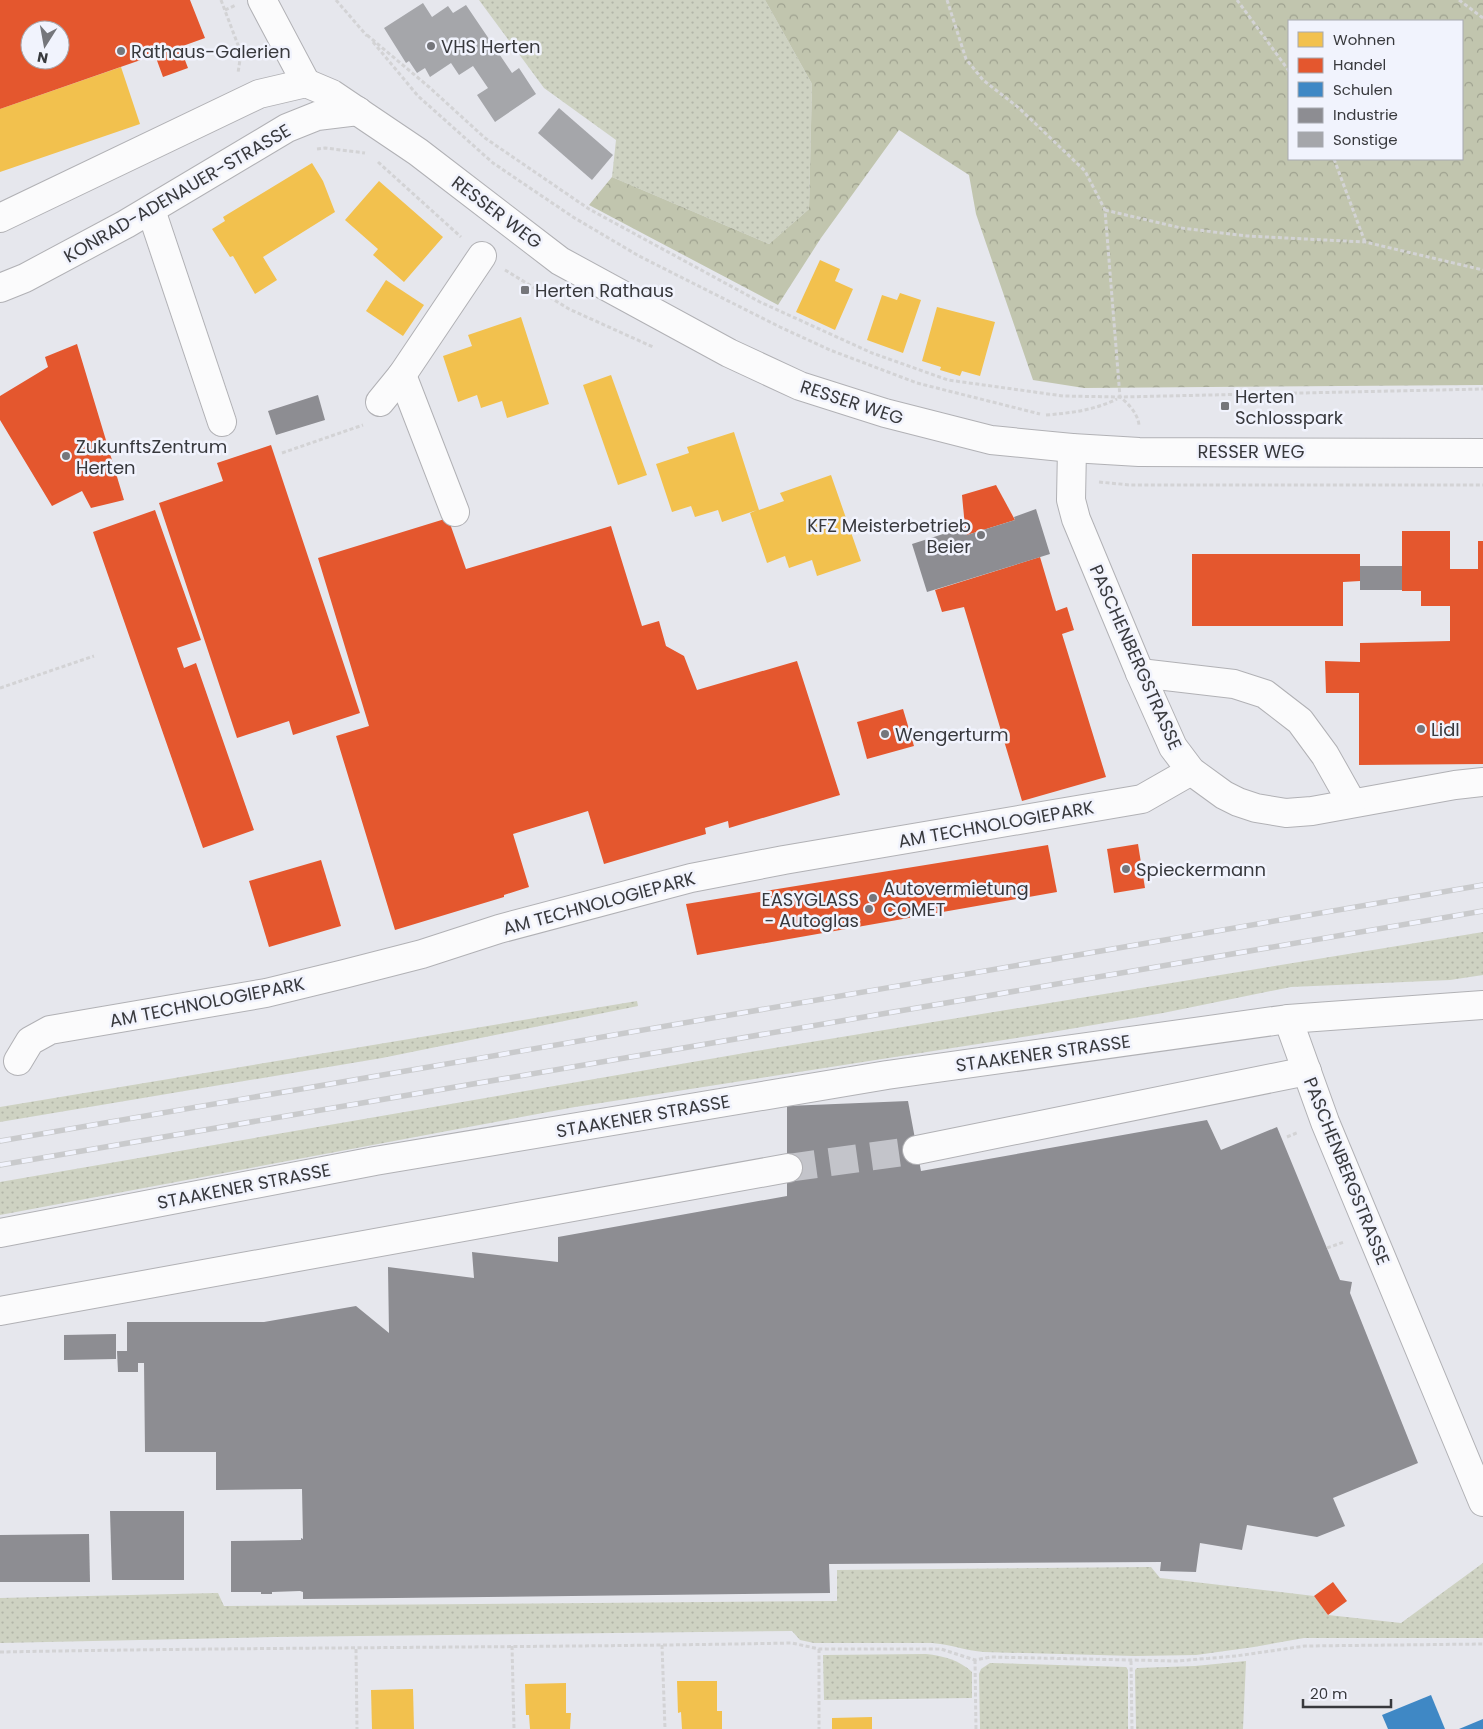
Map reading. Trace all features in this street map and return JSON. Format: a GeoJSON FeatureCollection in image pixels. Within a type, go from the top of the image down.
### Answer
{"type":"FeatureCollection","features":[{"type":"Feature","properties":{"kind":"street"},"geometry":{"type":"LineString","coordinates":[[0,218],[258,94],[306,83],[262,0]]}},
{"type":"Feature","properties":{"kind":"street","name":"RESSER WEG"},"geometry":{"type":"LineString","coordinates":[[306,83],[332,94],[418,152],[560,261],[730,354],[800,386],[908,420],[991,440],[1139,452],[1483,453]]}},
{"type":"Feature","properties":{"kind":"street","name":"KONRAD-ADENAUER-STRASSE"},"geometry":{"type":"LineString","coordinates":[[0,288],[25,278],[151,210],[287,128],[317,116],[358,111]]}},
{"type":"Feature","properties":{"kind":"street"},"geometry":{"type":"LineString","coordinates":[[151,210],[222,422]]}},
{"type":"Feature","properties":{"kind":"street"},"geometry":{"type":"LineString","coordinates":[[380,402],[402,375],[482,256]]}},
{"type":"Feature","properties":{"kind":"street"},"geometry":{"type":"LineString","coordinates":[[402,375],[455,512]]}},
{"type":"Feature","properties":{"kind":"street","name":"PASCHENBERGSTRASSE"},"geometry":{"type":"LineString","coordinates":[[1072,448],[1071,500],[1076,519],[1173,747],[1191,771],[1224,795],[1238,802],[1256,808],[1286,813],[1312,811],[1455,785],[1483,782]]}},
{"type":"Feature","properties":{"kind":"street"},"geometry":{"type":"LineString","coordinates":[[1140,673],[1234,684],[1265,694],[1300,721],[1325,755],[1352,803]]}},
{"type":"Feature","properties":{"kind":"street","name":"AM TECHNOLOGIEPARK"},"geometry":{"type":"LineString","coordinates":[[18,1061],[30,1041],[50,1030],[266,993],[422,954],[518,923],[692,878],[784,860],[1142,799],[1191,771]]}},
{"type":"Feature","properties":{"kind":"street"},"geometry":{"type":"LineString","coordinates":[[1288,1019],[1483,1005]]}},
{"type":"Feature","properties":{"kind":"street","name":"PASCHENBERGSTRASSE"},"geometry":{"type":"LineString","coordinates":[[1288,1019],[1325,1122],[1483,1502]]}},
{"type":"Feature","properties":{"kind":"street","name":"STAAKENER STRASSE"},"geometry":{"type":"LineString","coordinates":[[0,1233],[375,1161],[858,1080],[1288,1019]]}},
{"type":"Feature","properties":{"kind":"street"},"geometry":{"type":"LineString","coordinates":[[917,1150],[1307,1071]]}},
{"type":"Feature","properties":{"kind":"street"},"geometry":{"type":"LineString","coordinates":[[0,1311],[788,1168]]}},
{"type":"Feature","properties":{"kind":"path"},"geometry":{"type":"LineString","coordinates":[[336,0],[418,96],[493,163],[573,217],[639,256],[830,350],[917,383],[1044,415],[1071,413],[1100,407],[1120,398]]}},
{"type":"Feature","properties":{"kind":"path"},"geometry":{"type":"LineString","coordinates":[[948,0],[966,58],[983,80],[1019,108],[1084,171],[1105,210],[1120,398]]}},
{"type":"Feature","properties":{"kind":"path"},"geometry":{"type":"LineString","coordinates":[[1236,0],[1288,70]]}},
{"type":"Feature","properties":{"kind":"path"},"geometry":{"type":"LineString","coordinates":[[1459,0],[1483,18]]}},
{"type":"Feature","properties":{"kind":"path"},"geometry":{"type":"LineString","coordinates":[[367,36],[485,138],[589,209],[760,302],[872,353],[948,380],[1063,396],[1120,398],[1483,390]]}},
{"type":"Feature","properties":{"kind":"path"},"geometry":{"type":"LineString","coordinates":[[311,150],[324,148],[368,154]]}},
{"type":"Feature","properties":{"kind":"path"},"geometry":{"type":"LineString","coordinates":[[375,160],[482,256],[569,309],[657,349]]}},
{"type":"Feature","properties":{"kind":"path"},"geometry":{"type":"LineString","coordinates":[[1334,160],[1364,242]]}},
{"type":"Feature","properties":{"kind":"path"},"geometry":{"type":"LineString","coordinates":[[1105,210],[1181,228],[1237,235],[1364,242],[1483,270]]}},
{"type":"Feature","properties":{"kind":"path"},"geometry":{"type":"LineString","coordinates":[[282,453],[363,425],[380,402]]}},
{"type":"Feature","properties":{"kind":"path"},"geometry":{"type":"LineString","coordinates":[[1072,479],[1130,485],[1483,485]]}},
{"type":"Feature","properties":{"kind":"path"},"geometry":{"type":"LineString","coordinates":[[0,688],[94,656]]}},
{"type":"Feature","properties":{"kind":"path"},"geometry":{"type":"LineString","coordinates":[[1327,1248],[1343,1242]]}},
{"type":"Feature","properties":{"kind":"path"},"geometry":{"type":"LineString","coordinates":[[0,1652],[275,1647],[356,1649],[792,1643],[819,1649],[942,1649],[976,1660],[992,1657],[1132,1662],[1177,1661],[1236,1656],[1304,1646],[1483,1644]]}},
{"type":"Feature","properties":{"kind":"path"},"geometry":{"type":"LineString","coordinates":[[662,1645],[665,1729]]}},
{"type":"Feature","properties":{"kind":"path"},"geometry":{"type":"LineString","coordinates":[[512,1646],[514,1729]]}},
{"type":"Feature","properties":{"kind":"path"},"geometry":{"type":"LineString","coordinates":[[356,1649],[358,1729]]}},
{"type":"Feature","properties":{"kind":"path"},"geometry":{"type":"LineString","coordinates":[[819,1649],[819,1729]]}},
{"type":"Feature","properties":{"kind":"path"},"geometry":{"type":"LineString","coordinates":[[976,1660],[976,1729]]}},
{"type":"Feature","properties":{"kind":"path"},"geometry":{"type":"LineString","coordinates":[[1132,1662],[1132,1729]]}},
{"type":"Feature","properties":{"kind":"green space"},"geometry":{"type":"Polygon","coordinates":[[[479,0],[765,0],[812,84],[809,209],[769,244],[612,177],[616,140],[544,88],[479,0]]]}},
{"type":"Feature","properties":{"kind":"green space"},"geometry":{"type":"Polygon","coordinates":[[[765,0],[1483,0],[1483,385],[1084,388],[1033,380],[976,214],[969,175],[899,130],[821,238],[778,305],[589,205],[612,177],[769,244],[809,209],[812,84],[765,0]]]}},
{"type":"Feature","properties":{"kind":"green space"},"geometry":{"type":"Polygon","coordinates":[[[1483,932],[1483,975],[1450,980],[1291,987],[1163,1013],[1029,1036],[575,1107],[0,1215],[0,1182],[756,1051],[1483,932]]]}},
{"type":"Feature","properties":{"kind":"green space"},"geometry":{"type":"Polygon","coordinates":[[[637,1001],[638,1006],[382,1058],[0,1122],[0,1107],[637,1001]]]}},
{"type":"Feature","properties":{"kind":"green space"},"geometry":{"type":"Polygon","coordinates":[[[1483,1563],[1483,1638],[1304,1638],[1196,1655],[1135,1656],[984,1652],[932,1643],[814,1643],[800,1640],[792,1631],[274,1637],[0,1643],[0,1598],[218,1593],[224,1606],[837,1601],[837,1570],[1151,1567],[1160,1578],[1314,1596],[1328,1615],[1401,1623],[1483,1563]]]}},
{"type":"Feature","properties":{"kind":"green space"},"geometry":{"type":"Polygon","coordinates":[[[926,1654],[951,1659],[962,1664],[972,1672],[972,1698],[824,1700],[823,1655],[926,1654]]]}},
{"type":"Feature","properties":{"kind":"green space"},"geometry":{"type":"Polygon","coordinates":[[[1246,1661],[1243,1729],[1136,1729],[1135,1670],[1137,1668],[1195,1666],[1246,1661]]]}},
{"type":"Feature","properties":{"kind":"green space"},"geometry":{"type":"Polygon","coordinates":[[[990,1663],[1126,1667],[1128,1670],[1128,1729],[980,1729],[979,1674],[981,1669],[990,1663]]]}},
{"type":"Feature","properties":{"kind":"building: Wohnen"},"geometry":{"type":"Polygon","coordinates":[[[121,67],[140,124],[0,172],[0,109],[121,67]]]}},
{"type":"Feature","properties":{"kind":"building: Wohnen"},"geometry":{"type":"Polygon","coordinates":[[[312,163],[323,181],[335,212],[263,257],[277,280],[255,294],[233,256],[230,257],[212,229],[225,221],[223,217],[312,163]]]}},
{"type":"Feature","properties":{"kind":"building: Wohnen"},"geometry":{"type":"Polygon","coordinates":[[[379,181],[443,237],[404,282],[373,255],[378,249],[345,220],[379,181]]]}},
{"type":"Feature","properties":{"kind":"building: Wohnen"},"geometry":{"type":"Polygon","coordinates":[[[820,260],[840,269],[835,281],[853,289],[835,330],[796,312],[820,260]]]}},
{"type":"Feature","properties":{"kind":"building: Wohnen"},"geometry":{"type":"Polygon","coordinates":[[[386,280],[424,305],[403,336],[366,311],[386,280]]]}},
{"type":"Feature","properties":{"kind":"building: Wohnen"},"geometry":{"type":"Polygon","coordinates":[[[900,293],[921,300],[903,353],[867,340],[882,295],[897,300],[900,293]]]}},
{"type":"Feature","properties":{"kind":"building: Wohnen"},"geometry":{"type":"Polygon","coordinates":[[[937,307],[995,322],[980,376],[962,371],[960,376],[940,370],[941,367],[922,361],[937,307]]]}},
{"type":"Feature","properties":{"kind":"building: Wohnen"},"geometry":{"type":"Polygon","coordinates":[[[521,317],[549,404],[507,418],[502,401],[481,408],[477,395],[458,402],[443,356],[472,346],[468,335],[521,317]]]}},
{"type":"Feature","properties":{"kind":"building: Wohnen"},"geometry":{"type":"Polygon","coordinates":[[[611,375],[647,475],[618,485],[583,385],[611,375]]]}},
{"type":"Feature","properties":{"kind":"building: Wohnen"},"geometry":{"type":"Polygon","coordinates":[[[734,432],[759,510],[784,501],[780,493],[831,475],[861,561],[817,576],[812,560],[789,568],[785,556],[767,563],[750,513],[757,510],[722,522],[718,510],[695,517],[691,506],[672,512],[656,464],[689,453],[687,447],[734,432]]]}},
{"type":"Feature","properties":{"kind":"building: Wohnen"},"geometry":{"type":"Polygon","coordinates":[[[677,1681],[717,1681],[717,1711],[722,1711],[722,1729],[682,1729],[681,1712],[678,1713],[677,1681]]]}},
{"type":"Feature","properties":{"kind":"building: Wohnen"},"geometry":{"type":"Polygon","coordinates":[[[566,1683],[566,1713],[571,1713],[570,1729],[530,1729],[529,1715],[526,1715],[525,1684],[566,1683]]]}},
{"type":"Feature","properties":{"kind":"building: Wohnen"},"geometry":{"type":"Polygon","coordinates":[[[413,1689],[414,1729],[372,1729],[371,1690],[413,1689]]]}},
{"type":"Feature","properties":{"kind":"building: Wohnen"},"geometry":{"type":"Polygon","coordinates":[[[872,1717],[872,1729],[832,1729],[832,1718],[872,1717]]]}},
{"type":"Feature","properties":{"kind":"building: Handel","name":"Rathaus-Galerien"},"geometry":{"type":"Polygon","coordinates":[[[0,0],[190,0],[205,38],[180,47],[188,68],[163,77],[155,55],[0,109],[0,0]]]}},
{"type":"Feature","properties":{"kind":"building: Handel","name":"ZukunftsZentrum Herten"},"geometry":{"type":"Polygon","coordinates":[[[77,344],[124,500],[91,508],[82,491],[52,506],[0,420],[0,396],[48,367],[45,357],[77,344]]]}},
{"type":"Feature","properties":{"kind":"building: Handel"},"geometry":{"type":"Polygon","coordinates":[[[271,445],[360,713],[293,735],[289,721],[237,738],[159,503],[223,481],[217,463],[271,445]]]}},
{"type":"Feature","properties":{"kind":"building: Handel"},"geometry":{"type":"Polygon","coordinates":[[[996,485],[1015,520],[967,535],[962,495],[996,485]]]}},
{"type":"Feature","properties":{"kind":"building: Handel"},"geometry":{"type":"Polygon","coordinates":[[[155,510],[201,640],[177,648],[184,668],[196,663],[254,830],[203,848],[93,532],[155,510]]]}},
{"type":"Feature","properties":{"kind":"building: Handel"},"geometry":{"type":"Polygon","coordinates":[[[448,518],[466,569],[611,526],[642,626],[659,621],[666,646],[684,656],[697,690],[797,661],[840,795],[729,828],[728,821],[705,828],[706,834],[604,864],[588,811],[513,834],[529,887],[504,895],[504,897],[395,930],[336,736],[369,726],[318,558],[448,518]]]}},
{"type":"Feature","properties":{"kind":"building: Handel","name":"Lidl"},"geometry":{"type":"Polygon","coordinates":[[[1402,531],[1450,531],[1450,569],[1478,569],[1478,541],[1483,541],[1483,764],[1359,765],[1359,693],[1326,693],[1325,661],[1360,662],[1360,643],[1450,641],[1450,606],[1421,606],[1421,591],[1402,591],[1402,531]]]}},
{"type":"Feature","properties":{"kind":"building: Handel"},"geometry":{"type":"Polygon","coordinates":[[[1192,554],[1360,554],[1360,581],[1343,582],[1343,626],[1192,626],[1192,554]]]}},
{"type":"Feature","properties":{"kind":"building: Handel"},"geometry":{"type":"Polygon","coordinates":[[[1040,557],[1056,611],[1067,607],[1074,630],[1062,634],[1106,777],[1022,801],[964,607],[942,612],[935,590],[1040,557]]]}},
{"type":"Feature","properties":{"kind":"building: Handel","name":"Wengerturm"},"geometry":{"type":"Polygon","coordinates":[[[903,709],[914,746],[867,759],[857,722],[903,709]]]}},
{"type":"Feature","properties":{"kind":"building: Handel","name":"Spieckermann"},"geometry":{"type":"Polygon","coordinates":[[[1138,844],[1145,888],[1114,893],[1107,849],[1138,844]]]}},
{"type":"Feature","properties":{"kind":"building: Handel","name":"Autovermietung COMET"},"geometry":{"type":"Polygon","coordinates":[[[1048,845],[1057,892],[697,955],[686,904],[1048,845]]]}},
{"type":"Feature","properties":{"kind":"building: Handel"},"geometry":{"type":"Polygon","coordinates":[[[321,860],[341,926],[269,947],[249,881],[321,860]]]}},
{"type":"Feature","properties":{"kind":"building: Handel"},"geometry":{"type":"Polygon","coordinates":[[[1333,1582],[1347,1601],[1328,1615],[1314,1596],[1333,1582]]]}},
{"type":"Feature","properties":{"kind":"building: Schulen"},"geometry":{"type":"Polygon","coordinates":[[[1431,1695],[1445,1729],[1388,1729],[1382,1715],[1431,1695]]]}},
{"type":"Feature","properties":{"kind":"building: Schulen"},"geometry":{"type":"Polygon","coordinates":[[[1483,1719],[1483,1729],[1459,1729],[1483,1719]]]}},
{"type":"Feature","properties":{"kind":"building: Industrie"},"geometry":{"type":"Polygon","coordinates":[[[318,395],[325,420],[276,435],[268,411],[318,395]]]}},
{"type":"Feature","properties":{"kind":"building: Industrie"},"geometry":{"type":"Polygon","coordinates":[[[1036,509],[1050,554],[927,592],[912,544],[965,527],[967,535],[1015,520],[1014,517],[1036,509]]]}},
{"type":"Feature","properties":{"kind":"building: Industrie"},"geometry":{"type":"Polygon","coordinates":[[[1360,566],[1402,566],[1402,590],[1360,590],[1360,566]]]}},
{"type":"Feature","properties":{"kind":"building: Industrie"},"geometry":{"type":"Polygon","coordinates":[[[908,1101],[921,1171],[1207,1120],[1221,1150],[1277,1127],[1340,1280],[1352,1282],[1350,1293],[1418,1463],[1333,1498],[1345,1526],[1317,1537],[1247,1525],[1242,1550],[1200,1543],[1196,1572],[1160,1571],[1161,1562],[829,1564],[830,1593],[303,1599],[303,1592],[300,1591],[272,1592],[272,1594],[231,1592],[231,1541],[303,1539],[302,1489],[216,1490],[216,1452],[145,1452],[144,1363],[138,1363],[138,1372],[118,1372],[117,1351],[127,1351],[127,1322],[264,1322],[356,1306],[389,1333],[388,1267],[474,1278],[472,1252],[558,1262],[558,1237],[787,1196],[787,1106],[908,1101]]]}},
{"type":"Feature","properties":{"kind":"building: Industrie"},"geometry":{"type":"Polygon","coordinates":[[[116,1334],[116,1359],[64,1360],[64,1335],[116,1334]]]}},
{"type":"Feature","properties":{"kind":"building: Industrie"},"geometry":{"type":"Polygon","coordinates":[[[110,1511],[184,1511],[184,1580],[112,1580],[110,1511]]]}},
{"type":"Feature","properties":{"kind":"building: Industrie"},"geometry":{"type":"Polygon","coordinates":[[[89,1534],[90,1582],[0,1582],[0,1535],[89,1534]]]}},
{"type":"Feature","properties":{"kind":"building: Sonstige"},"geometry":{"type":"Polygon","coordinates":[[[423,3],[432,17],[448,6],[453,13],[466,5],[512,73],[519,68],[536,94],[495,122],[477,95],[488,88],[473,66],[459,75],[451,63],[430,77],[425,68],[417,73],[409,61],[406,63],[384,28],[423,3]]]}},
{"type":"Feature","properties":{"kind":"building: Sonstige"},"geometry":{"type":"Polygon","coordinates":[[[559,108],[613,155],[592,180],[538,133],[559,108]]]}},
{"type":"Feature","properties":{"kind":"tunnel"},"geometry":{"type":"LineString","coordinates":[[788,1168],[917,1150]]}},
{"type":"Feature","properties":{"kind":"railway"},"geometry":{"type":"LineString","coordinates":[[0,1141],[1483,885]]}},
{"type":"Feature","properties":{"kind":"railway"},"geometry":{"type":"LineString","coordinates":[[0,1165],[1483,911]]}},
{"type":"Feature","properties":{"kind":"place","name":"VHS Herten"},"geometry":{"type":"Point","coordinates":[431,46]}},
{"type":"Feature","properties":{"kind":"place","name":"Rathaus-Galerien"},"geometry":{"type":"Point","coordinates":[121,51]}},
{"type":"Feature","properties":{"kind":"place","name":"Herten Rathaus"},"geometry":{"type":"Point","coordinates":[525,290]}},
{"type":"Feature","properties":{"kind":"place","name":"Herten Schlosspark"},"geometry":{"type":"Point","coordinates":[1225,406]}},
{"type":"Feature","properties":{"kind":"place","name":"ZukunftsZentrum Herten"},"geometry":{"type":"Point","coordinates":[66,456]}},
{"type":"Feature","properties":{"kind":"place","name":"KFZ Meisterbetrieb Beier"},"geometry":{"type":"Point","coordinates":[981,535]}},
{"type":"Feature","properties":{"kind":"place","name":"Lidl"},"geometry":{"type":"Point","coordinates":[1421,729]}},
{"type":"Feature","properties":{"kind":"place","name":"Wengerturm"},"geometry":{"type":"Point","coordinates":[885,734]}},
{"type":"Feature","properties":{"kind":"place","name":"Spieckermann"},"geometry":{"type":"Point","coordinates":[1126,869]}},
{"type":"Feature","properties":{"kind":"place","name":"Autovermietung COMET"},"geometry":{"type":"Point","coordinates":[873,898]}},
{"type":"Feature","properties":{"kind":"place","name":"EASYGLASS - Autoglas"},"geometry":{"type":"Point","coordinates":[869,909]}}]}
